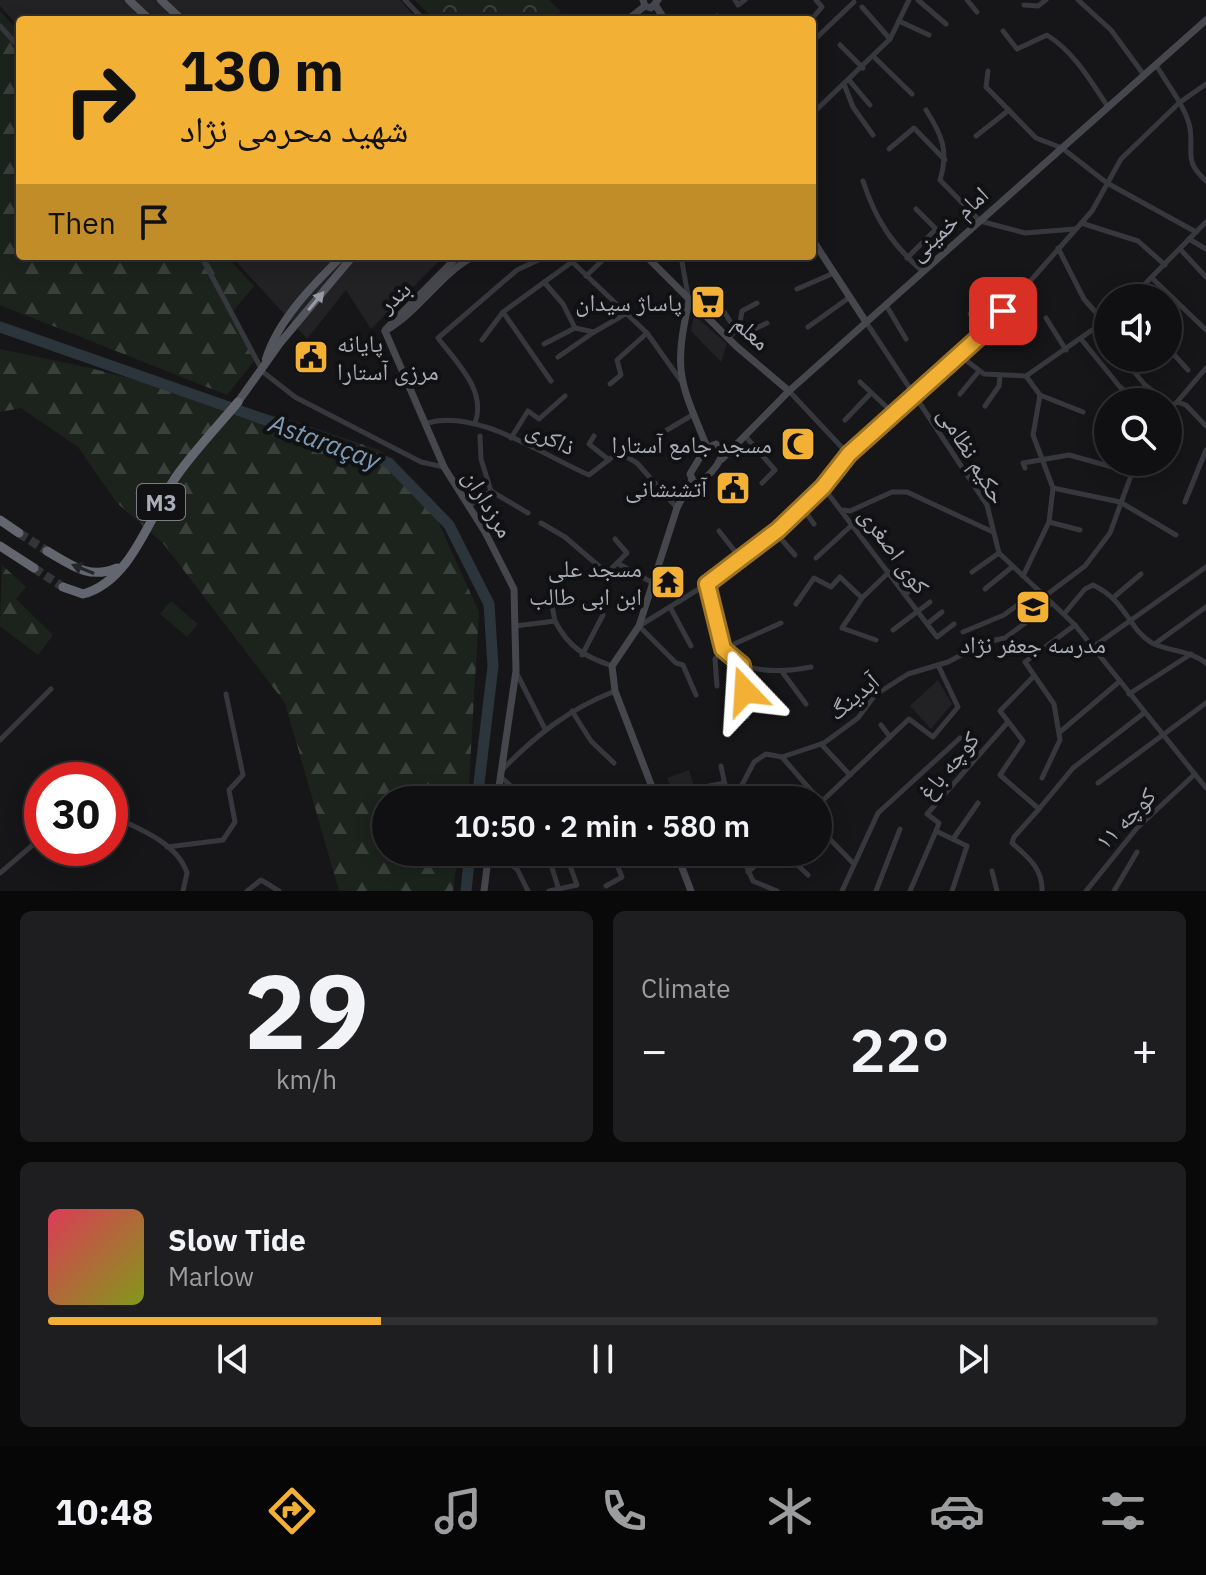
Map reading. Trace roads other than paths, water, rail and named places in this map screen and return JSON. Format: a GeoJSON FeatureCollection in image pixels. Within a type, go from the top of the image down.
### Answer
{"type":"FeatureCollection","features":[{"type":"Feature","properties":{"kind":"highway","name":"M3"},"geometry":{"type":"LineString","coordinates":[[63,587],[76,593],[91,592],[120,567],[177,474],[238,402]]}},
{"type":"Feature","properties":{"kind":"highway"},"geometry":{"type":"LineString","coordinates":[[0,520],[19,533]]}},
{"type":"Feature","properties":{"kind":"highway"},"geometry":{"type":"LineString","coordinates":[[0,546],[34,568]]}},
{"type":"Feature","properties":{"kind":"highway"},"geometry":{"type":"LineString","coordinates":[[47,551],[87,573],[98,575],[120,567]]}},
{"type":"Feature","properties":{"kind":"main road"},"geometry":{"type":"LineString","coordinates":[[129,0],[146,16]]}},
{"type":"Feature","properties":{"kind":"main road"},"geometry":{"type":"LineString","coordinates":[[161,0],[178,16]]}},
{"type":"Feature","properties":{"kind":"main road"},"geometry":{"type":"LineString","coordinates":[[263,372],[272,340],[339,260]]}},
{"type":"Feature","properties":{"kind":"main road"},"geometry":{"type":"LineString","coordinates":[[238,402],[263,372],[280,343],[350,260]]}},
{"type":"Feature","properties":{"kind":"street"},"geometry":{"type":"LineString","coordinates":[[405,0],[420,16]]}},
{"type":"Feature","properties":{"kind":"street"},"geometry":{"type":"LineString","coordinates":[[735,0],[738,5],[745,0]]}},
{"type":"Feature","properties":{"kind":"street"},"geometry":{"type":"LineString","coordinates":[[814,16],[822,7],[816,0]]}},
{"type":"Feature","properties":{"kind":"street"},"geometry":{"type":"LineString","coordinates":[[816,109],[890,39],[909,0]]}},
{"type":"Feature","properties":{"kind":"street"},"geometry":{"type":"LineString","coordinates":[[918,0],[946,24]]}},
{"type":"Feature","properties":{"kind":"street"},"geometry":{"type":"LineString","coordinates":[[967,0],[977,12]]}},
{"type":"Feature","properties":{"kind":"street"},"geometry":{"type":"LineString","coordinates":[[1024,5],[1038,6],[1046,0]]}},
{"type":"Feature","properties":{"kind":"street"},"geometry":{"type":"LineString","coordinates":[[1078,0],[1111,30],[1144,75]]}},
{"type":"Feature","properties":{"kind":"street"},"geometry":{"type":"LineString","coordinates":[[816,38],[854,2]]}},
{"type":"Feature","properties":{"kind":"street"},"geometry":{"type":"LineString","coordinates":[[644,3],[657,3]]}},
{"type":"Feature","properties":{"kind":"street"},"geometry":{"type":"LineString","coordinates":[[862,7],[890,39]]}},
{"type":"Feature","properties":{"kind":"street","name":"امام خمینی"},"geometry":{"type":"LineString","coordinates":[[691,481],[701,482],[789,391],[1206,20]]}},
{"type":"Feature","properties":{"kind":"street"},"geometry":{"type":"LineString","coordinates":[[899,21],[929,35]]}},
{"type":"Feature","properties":{"kind":"street"},"geometry":{"type":"LineString","coordinates":[[0,26],[16,44]]}},
{"type":"Feature","properties":{"kind":"street"},"geometry":{"type":"LineString","coordinates":[[1003,31],[1017,49],[1047,35],[1061,44],[1077,61],[1108,107]]}},
{"type":"Feature","properties":{"kind":"street"},"geometry":{"type":"LineString","coordinates":[[840,45],[863,68]]}},
{"type":"Feature","properties":{"kind":"street"},"geometry":{"type":"LineString","coordinates":[[874,57],[912,94]]}},
{"type":"Feature","properties":{"kind":"street"},"geometry":{"type":"LineString","coordinates":[[1155,65],[1190,127],[1189,158],[1206,181]]}},
{"type":"Feature","properties":{"kind":"street"},"geometry":{"type":"LineString","coordinates":[[988,71],[986,87],[1036,138],[1062,148],[1107,183],[1196,232]]}},
{"type":"Feature","properties":{"kind":"street"},"geometry":{"type":"LineString","coordinates":[[847,82],[870,105]]}},
{"type":"Feature","properties":{"kind":"street"},"geometry":{"type":"LineString","coordinates":[[847,82],[853,107],[873,135]]}},
{"type":"Feature","properties":{"kind":"street"},"geometry":{"type":"LineString","coordinates":[[639,626],[741,559],[823,487],[849,454],[987,330],[1078,226],[1121,159],[1179,103],[1206,84]]}},
{"type":"Feature","properties":{"kind":"street"},"geometry":{"type":"LineString","coordinates":[[926,110],[944,137],[946,161],[940,180],[980,221],[1025,233],[1078,226],[1138,241],[1165,265]]}},
{"type":"Feature","properties":{"kind":"street"},"geometry":{"type":"LineString","coordinates":[[976,136],[1009,110]]}},
{"type":"Feature","properties":{"kind":"street"},"geometry":{"type":"LineString","coordinates":[[889,149],[914,128],[946,161]]}},
{"type":"Feature","properties":{"kind":"street"},"geometry":{"type":"LineString","coordinates":[[863,181],[871,208],[882,221],[890,241],[923,273]]}},
{"type":"Feature","properties":{"kind":"street"},"geometry":{"type":"LineString","coordinates":[[907,258],[936,229],[916,209]]}},
{"type":"Feature","properties":{"kind":"street"},"geometry":{"type":"LineString","coordinates":[[1146,284],[1206,222]]}},
{"type":"Feature","properties":{"kind":"street"},"geometry":{"type":"LineString","coordinates":[[1189,239],[1206,249]]}},
{"type":"Feature","properties":{"kind":"street","name":"حکیم نظامی"},"geometry":{"type":"LineString","coordinates":[[816,245],[987,505],[999,553],[1075,625],[1206,788]]}},
{"type":"Feature","properties":{"kind":"street"},"geometry":{"type":"LineString","coordinates":[[1058,248],[1084,299],[1094,309]]}},
{"type":"Feature","properties":{"kind":"street"},"geometry":{"type":"LineString","coordinates":[[1180,249],[1206,277]]}},
{"type":"Feature","properties":{"kind":"street"},"geometry":{"type":"LineString","coordinates":[[203,260],[263,372],[295,397],[421,462],[444,467]]}},
{"type":"Feature","properties":{"kind":"street","name":"بندر"},"geometry":{"type":"LineString","coordinates":[[385,331],[394,318],[454,260]]}},
{"type":"Feature","properties":{"kind":"street","name":"بندر"},"geometry":{"type":"LineString","coordinates":[[385,331],[399,323],[453,269],[468,260]]}},
{"type":"Feature","properties":{"kind":"street"},"geometry":{"type":"LineString","coordinates":[[475,423],[480,409],[472,383],[438,338],[517,270],[538,260]]}},
{"type":"Feature","properties":{"kind":"street"},"geometry":{"type":"LineString","coordinates":[[586,276],[603,260]]}},
{"type":"Feature","properties":{"kind":"street","name":"معلم"},"geometry":{"type":"LineString","coordinates":[[650,260],[728,338],[789,391]]}},
{"type":"Feature","properties":{"kind":"street"},"geometry":{"type":"LineString","coordinates":[[681,381],[678,350],[689,301],[682,260]]}},
{"type":"Feature","properties":{"kind":"street"},"geometry":{"type":"LineString","coordinates":[[482,340],[503,312],[572,262],[647,333],[681,381],[707,447]]}},
{"type":"Feature","properties":{"kind":"street"},"geometry":{"type":"LineString","coordinates":[[797,289],[834,273]]}},
{"type":"Feature","properties":{"kind":"street"},"geometry":{"type":"LineString","coordinates":[[1152,278],[1206,330]]}},
{"type":"Feature","properties":{"kind":"street"},"geometry":{"type":"LineString","coordinates":[[1009,281],[1019,291]]}},
{"type":"Feature","properties":{"kind":"street"},"geometry":{"type":"LineString","coordinates":[[544,282],[563,304],[575,328]]}},
{"type":"Feature","properties":{"kind":"street"},"geometry":{"type":"LineString","coordinates":[[992,295],[1023,327]]}},
{"type":"Feature","properties":{"kind":"street"},"geometry":{"type":"LineString","coordinates":[[808,327],[850,297]]}},
{"type":"Feature","properties":{"kind":"street"},"geometry":{"type":"LineString","coordinates":[[728,338],[738,329],[742,311],[757,303]]}},
{"type":"Feature","properties":{"kind":"street"},"geometry":{"type":"LineString","coordinates":[[886,305],[906,339]]}},
{"type":"Feature","properties":{"kind":"street"},"geometry":{"type":"LineString","coordinates":[[503,312],[551,381]]}},
{"type":"Feature","properties":{"kind":"street"},"geometry":{"type":"LineString","coordinates":[[558,357],[627,313]]}},
{"type":"Feature","properties":{"kind":"street"},"geometry":{"type":"LineString","coordinates":[[725,313],[738,329],[748,332],[767,323]]}},
{"type":"Feature","properties":{"kind":"street"},"geometry":{"type":"LineString","coordinates":[[970,314],[987,330]]}},
{"type":"Feature","properties":{"kind":"street"},"geometry":{"type":"LineString","coordinates":[[1046,318],[1066,350]]}},
{"type":"Feature","properties":{"kind":"street"},"geometry":{"type":"LineString","coordinates":[[544,344],[575,328],[594,332]]}},
{"type":"Feature","properties":{"kind":"street"},"geometry":{"type":"LineString","coordinates":[[959,355],[979,371],[1000,376],[1026,376],[1094,329]]}},
{"type":"Feature","properties":{"kind":"street","name":"مرزداران"},"geometry":{"type":"LineString","coordinates":[[385,331],[444,467],[514,589],[516,671],[499,786]]}},
{"type":"Feature","properties":{"kind":"street"},"geometry":{"type":"LineString","coordinates":[[610,384],[621,375],[617,360],[647,333]]}},
{"type":"Feature","properties":{"kind":"street"},"geometry":{"type":"LineString","coordinates":[[1081,339],[1121,388]]}},
{"type":"Feature","properties":{"kind":"street"},"geometry":{"type":"LineString","coordinates":[[1182,363],[1188,370]]}},
{"type":"Feature","properties":{"kind":"street"},"geometry":{"type":"LineString","coordinates":[[1182,392],[1206,368]]}},
{"type":"Feature","properties":{"kind":"street"},"geometry":{"type":"LineString","coordinates":[[960,394],[979,371]]}},
{"type":"Feature","properties":{"kind":"street"},"geometry":{"type":"LineString","coordinates":[[1134,372],[1149,388]]}},
{"type":"Feature","properties":{"kind":"street"},"geometry":{"type":"LineString","coordinates":[[985,406],[999,386],[1000,376]]}},
{"type":"Feature","properties":{"kind":"street"},"geometry":{"type":"LineString","coordinates":[[1026,376],[1040,395],[1083,412]]}},
{"type":"Feature","properties":{"kind":"street"},"geometry":{"type":"LineString","coordinates":[[860,382],[894,414]]}},
{"type":"Feature","properties":{"kind":"street"},"geometry":{"type":"LineString","coordinates":[[789,391],[849,454]]}},
{"type":"Feature","properties":{"kind":"street"},"geometry":{"type":"LineString","coordinates":[[845,420],[871,393]]}},
{"type":"Feature","properties":{"kind":"street"},"geometry":{"type":"LineString","coordinates":[[1023,576],[1049,522],[1053,488],[1033,435],[1040,395]]}},
{"type":"Feature","properties":{"kind":"street"},"geometry":{"type":"LineString","coordinates":[[511,438],[528,411],[539,419],[565,396]]}},
{"type":"Feature","properties":{"kind":"street"},"geometry":{"type":"LineString","coordinates":[[1182,405],[1186,405],[1206,426]]}},
{"type":"Feature","properties":{"kind":"street"},"geometry":{"type":"LineString","coordinates":[[667,430],[694,414]]}},
{"type":"Feature","properties":{"kind":"street","name":"ذاکری"},"geometry":{"type":"LineString","coordinates":[[427,423],[441,419],[475,423],[589,475],[619,452],[637,463],[677,508]]}},
{"type":"Feature","properties":{"kind":"street"},"geometry":{"type":"LineString","coordinates":[[480,436],[481,459],[491,491],[528,513]]}},
{"type":"Feature","properties":{"kind":"street"},"geometry":{"type":"LineString","coordinates":[[594,436],[589,444],[609,460]]}},
{"type":"Feature","properties":{"kind":"street"},"geometry":{"type":"LineString","coordinates":[[746,437],[775,470],[762,483]]}},
{"type":"Feature","properties":{"kind":"street"},"geometry":{"type":"LineString","coordinates":[[707,447],[720,447],[722,459]]}},
{"type":"Feature","properties":{"kind":"street"},"geometry":{"type":"LineString","coordinates":[[652,786],[615,691],[612,666],[639,626],[677,508],[691,481],[690,474],[707,447]]}},
{"type":"Feature","properties":{"kind":"street"},"geometry":{"type":"LineString","coordinates":[[1185,502],[1206,450]]}},
{"type":"Feature","properties":{"kind":"street"},"geometry":{"type":"LineString","coordinates":[[1025,468],[1023,463],[1043,457],[1069,455],[1094,462]]}},
{"type":"Feature","properties":{"kind":"street"},"geometry":{"type":"LineString","coordinates":[[1045,596],[1085,566],[1110,533],[1130,476]]}},
{"type":"Feature","properties":{"kind":"street","name":"کوی اصغری"},"geometry":{"type":"LineString","coordinates":[[823,487],[937,637],[954,624]]}},
{"type":"Feature","properties":{"kind":"street"},"geometry":{"type":"LineString","coordinates":[[1053,488],[1120,502],[1176,535]]}},
{"type":"Feature","properties":{"kind":"street"},"geometry":{"type":"LineString","coordinates":[[468,506],[491,491]]}},
{"type":"Feature","properties":{"kind":"street"},"geometry":{"type":"LineString","coordinates":[[843,510],[850,511],[892,492],[907,492],[993,532]]}},
{"type":"Feature","properties":{"kind":"street"},"geometry":{"type":"LineString","coordinates":[[802,507],[814,524]]}},
{"type":"Feature","properties":{"kind":"street"},"geometry":{"type":"LineString","coordinates":[[1049,522],[1080,530]]}},
{"type":"Feature","properties":{"kind":"street"},"geometry":{"type":"LineString","coordinates":[[541,523],[565,537],[607,573],[627,553],[615,539]]}},
{"type":"Feature","properties":{"kind":"street"},"geometry":{"type":"LineString","coordinates":[[816,558],[853,524]]}},
{"type":"Feature","properties":{"kind":"street"},"geometry":{"type":"LineString","coordinates":[[719,531],[741,559]]}},
{"type":"Feature","properties":{"kind":"street"},"geometry":{"type":"LineString","coordinates":[[775,532],[795,555]]}},
{"type":"Feature","properties":{"kind":"street"},"geometry":{"type":"LineString","coordinates":[[972,572],[999,553]]}},
{"type":"Feature","properties":{"kind":"street"},"geometry":{"type":"LineString","coordinates":[[617,563],[654,583]]}},
{"type":"Feature","properties":{"kind":"street"},"geometry":{"type":"LineString","coordinates":[[985,589],[1012,567]]}},
{"type":"Feature","properties":{"kind":"street"},"geometry":{"type":"LineString","coordinates":[[1092,647],[1133,622],[1206,567]]}},
{"type":"Feature","properties":{"kind":"street"},"geometry":{"type":"LineString","coordinates":[[876,640],[842,628],[862,598],[889,572]]}},
{"type":"Feature","properties":{"kind":"street"},"geometry":{"type":"LineString","coordinates":[[1114,597],[1141,574]]}},
{"type":"Feature","properties":{"kind":"street"},"geometry":{"type":"LineString","coordinates":[[796,604],[814,578],[831,587],[840,577],[862,598]]}},
{"type":"Feature","properties":{"kind":"street"},"geometry":{"type":"LineString","coordinates":[[707,584],[723,649],[742,665],[783,673],[811,667]]}},
{"type":"Feature","properties":{"kind":"street"},"geometry":{"type":"LineString","coordinates":[[905,594],[921,584]]}},
{"type":"Feature","properties":{"kind":"street"},"geometry":{"type":"LineString","coordinates":[[1064,614],[1088,586],[1114,597],[1133,622],[1156,644],[1199,657],[1206,663]]}},
{"type":"Feature","properties":{"kind":"street"},"geometry":{"type":"LineString","coordinates":[[963,632],[1004,615],[1038,590]]}},
{"type":"Feature","properties":{"kind":"street"},"geometry":{"type":"LineString","coordinates":[[550,596],[555,621],[566,643],[582,655],[612,666]]}},
{"type":"Feature","properties":{"kind":"street"},"geometry":{"type":"LineString","coordinates":[[893,630],[930,602]]}},
{"type":"Feature","properties":{"kind":"street","name":"آبدینگ"},"geometry":{"type":"LineString","coordinates":[[739,786],[754,762],[766,754],[782,757],[821,744],[858,718],[875,695],[908,674],[938,665],[986,642],[1005,638],[1052,603]]}},
{"type":"Feature","properties":{"kind":"street"},"geometry":{"type":"LineString","coordinates":[[670,607],[691,646]]}},
{"type":"Feature","properties":{"kind":"street"},"geometry":{"type":"LineString","coordinates":[[1156,644],[1206,607]]}},
{"type":"Feature","properties":{"kind":"street"},"geometry":{"type":"LineString","coordinates":[[927,624],[942,612]]}},
{"type":"Feature","properties":{"kind":"street"},"geometry":{"type":"LineString","coordinates":[[582,655],[603,615]]}},
{"type":"Feature","properties":{"kind":"street"},"geometry":{"type":"LineString","coordinates":[[515,626],[555,621]]}},
{"type":"Feature","properties":{"kind":"street"},"geometry":{"type":"LineString","coordinates":[[717,686],[715,659],[723,649],[781,623]]}},
{"type":"Feature","properties":{"kind":"street"},"geometry":{"type":"LineString","coordinates":[[1042,778],[1060,740],[1059,733],[1054,704],[1025,662],[1075,625]]}},
{"type":"Feature","properties":{"kind":"street"},"geometry":{"type":"LineString","coordinates":[[639,626],[676,663],[683,665],[696,695]]}},
{"type":"Feature","properties":{"kind":"street"},"geometry":{"type":"LineString","coordinates":[[1199,657],[1206,650]]}},
{"type":"Feature","properties":{"kind":"street"},"geometry":{"type":"LineString","coordinates":[[1129,694],[1191,654]]}},
{"type":"Feature","properties":{"kind":"street"},"geometry":{"type":"LineString","coordinates":[[742,665],[747,717]]}},
{"type":"Feature","properties":{"kind":"street"},"geometry":{"type":"LineString","coordinates":[[832,792],[909,719],[933,737],[958,707],[938,665]]}},
{"type":"Feature","properties":{"kind":"street"},"geometry":{"type":"LineString","coordinates":[[516,671],[545,729]]}},
{"type":"Feature","properties":{"kind":"street"},"geometry":{"type":"LineString","coordinates":[[783,673],[806,704]]}},
{"type":"Feature","properties":{"kind":"street"},"geometry":{"type":"LineString","coordinates":[[1034,676],[1000,711],[1023,741],[1000,775],[1039,809]]}},
{"type":"Feature","properties":{"kind":"street"},"geometry":{"type":"LineString","coordinates":[[1059,733],[1120,682]]}},
{"type":"Feature","properties":{"kind":"street"},"geometry":{"type":"LineString","coordinates":[[0,740],[51,689]]}},
{"type":"Feature","properties":{"kind":"street"},"geometry":{"type":"LineString","coordinates":[[511,786],[501,773],[545,729],[572,711],[615,691]]}},
{"type":"Feature","properties":{"kind":"street"},"geometry":{"type":"LineString","coordinates":[[167,847],[223,840],[235,822],[229,790],[243,775],[226,694]]}},
{"type":"Feature","properties":{"kind":"street"},"geometry":{"type":"LineString","coordinates":[[1098,783],[1163,738],[1206,703]]}},
{"type":"Feature","properties":{"kind":"street"},"geometry":{"type":"LineString","coordinates":[[572,711],[591,741],[614,763]]}},
{"type":"Feature","properties":{"kind":"street"},"geometry":{"type":"LineString","coordinates":[[1042,891],[1043,878],[1030,859],[1012,843],[1014,837],[1073,768],[1144,713]]}},
{"type":"Feature","properties":{"kind":"street","name":"کوچه باغ"},"geometry":{"type":"LineString","coordinates":[[910,891],[939,823],[927,814],[1008,722]]}},
{"type":"Feature","properties":{"kind":"street"},"geometry":{"type":"LineString","coordinates":[[881,725],[890,737]]}},
{"type":"Feature","properties":{"kind":"street"},"geometry":{"type":"LineString","coordinates":[[842,891],[878,813],[960,738]]}},
{"type":"Feature","properties":{"kind":"street"},"geometry":{"type":"LineString","coordinates":[[821,744],[850,776]]}},
{"type":"Feature","properties":{"kind":"street"},"geometry":{"type":"LineString","coordinates":[[782,757],[806,786]]}},
{"type":"Feature","properties":{"kind":"street"},"geometry":{"type":"LineString","coordinates":[[721,766],[726,786]]}},
{"type":"Feature","properties":{"kind":"street","name":"کوچه ۱۱"},"geometry":{"type":"LineString","coordinates":[[1086,891],[1137,828],[1195,774]]}},
{"type":"Feature","properties":{"kind":"street"},"geometry":{"type":"LineString","coordinates":[[709,786],[725,783]]}},
{"type":"Feature","properties":{"kind":"street"},"geometry":{"type":"LineString","coordinates":[[953,839],[978,803]]}},
{"type":"Feature","properties":{"kind":"street"},"geometry":{"type":"LineString","coordinates":[[128,825],[167,847],[184,864],[187,873],[183,891]]}},
{"type":"Feature","properties":{"kind":"street"},"geometry":{"type":"LineString","coordinates":[[876,891],[900,829]]}},
{"type":"Feature","properties":{"kind":"street","name":"کوچه باغ"},"geometry":{"type":"LineString","coordinates":[[936,831],[967,846],[952,891]]}},
{"type":"Feature","properties":{"kind":"street"},"geometry":{"type":"LineString","coordinates":[[832,841],[854,864]]}},
{"type":"Feature","properties":{"kind":"street"},"geometry":{"type":"LineString","coordinates":[[0,873],[24,852]]}},
{"type":"Feature","properties":{"kind":"street"},"geometry":{"type":"LineString","coordinates":[[1114,891],[1137,852]]}},
{"type":"Feature","properties":{"kind":"street"},"geometry":{"type":"LineString","coordinates":[[484,891],[487,866]]}},
{"type":"Feature","properties":{"kind":"street"},"geometry":{"type":"LineString","coordinates":[[513,866],[528,891]]}},
{"type":"Feature","properties":{"kind":"street"},"geometry":{"type":"LineString","coordinates":[[551,866],[559,890]]}},
{"type":"Feature","properties":{"kind":"street"},"geometry":{"type":"LineString","coordinates":[[549,891],[577,885],[570,866]]}},
{"type":"Feature","properties":{"kind":"street"},"geometry":{"type":"LineString","coordinates":[[606,886],[622,877],[617,866]]}},
{"type":"Feature","properties":{"kind":"street"},"geometry":{"type":"LineString","coordinates":[[681,866],[691,891]]}},
{"type":"Feature","properties":{"kind":"street"},"geometry":{"type":"LineString","coordinates":[[746,866],[753,881],[777,891]]}},
{"type":"Feature","properties":{"kind":"street"},"geometry":{"type":"LineString","coordinates":[[748,872],[755,866]]}},
{"type":"Feature","properties":{"kind":"street"},"geometry":{"type":"LineString","coordinates":[[799,866],[808,875]]}},
{"type":"Feature","properties":{"kind":"street"},"geometry":{"type":"LineString","coordinates":[[992,871],[997,891]]}},
{"type":"Feature","properties":{"kind":"street"},"geometry":{"type":"LineString","coordinates":[[247,891],[261,880],[279,891]]}},
{"type":"Feature","properties":{"kind":"waterway","name":"Astaraçay"},"geometry":{"type":"LineString","coordinates":[[0,327],[389,463],[449,525],[489,604],[493,666],[479,786]]}},
{"type":"Feature","properties":{"kind":"waterway","name":"Astaraçay"},"geometry":{"type":"LineString","coordinates":[[466,891],[469,866]]}},
{"type":"Feature","properties":{"kind":"tunnel"},"geometry":{"type":"LineString","coordinates":[[19,533],[47,551]]}},
{"type":"Feature","properties":{"kind":"tunnel"},"geometry":{"type":"LineString","coordinates":[[34,568],[63,587]]}},
{"type":"Feature","properties":{"kind":"place","name":"پاساژ سیدان"},"geometry":{"type":"Point","coordinates":[708,302]}},
{"type":"Feature","properties":{"kind":"place","name":"پایانه مرزی آستارا"},"geometry":{"type":"Point","coordinates":[311,357]}},
{"type":"Feature","properties":{"kind":"place","name":"مسجد جامع آستارا"},"geometry":{"type":"Point","coordinates":[798,444]}},
{"type":"Feature","properties":{"kind":"place","name":"آتشنشانی"},"geometry":{"type":"Point","coordinates":[733,488]}},
{"type":"Feature","properties":{"kind":"place","name":"مسجد علی ابن ابی طالب"},"geometry":{"type":"Point","coordinates":[668,582]}},
{"type":"Feature","properties":{"kind":"place","name":"مدرسه جعفر نژاد"},"geometry":{"type":"Point","coordinates":[1033,607]}}]}
